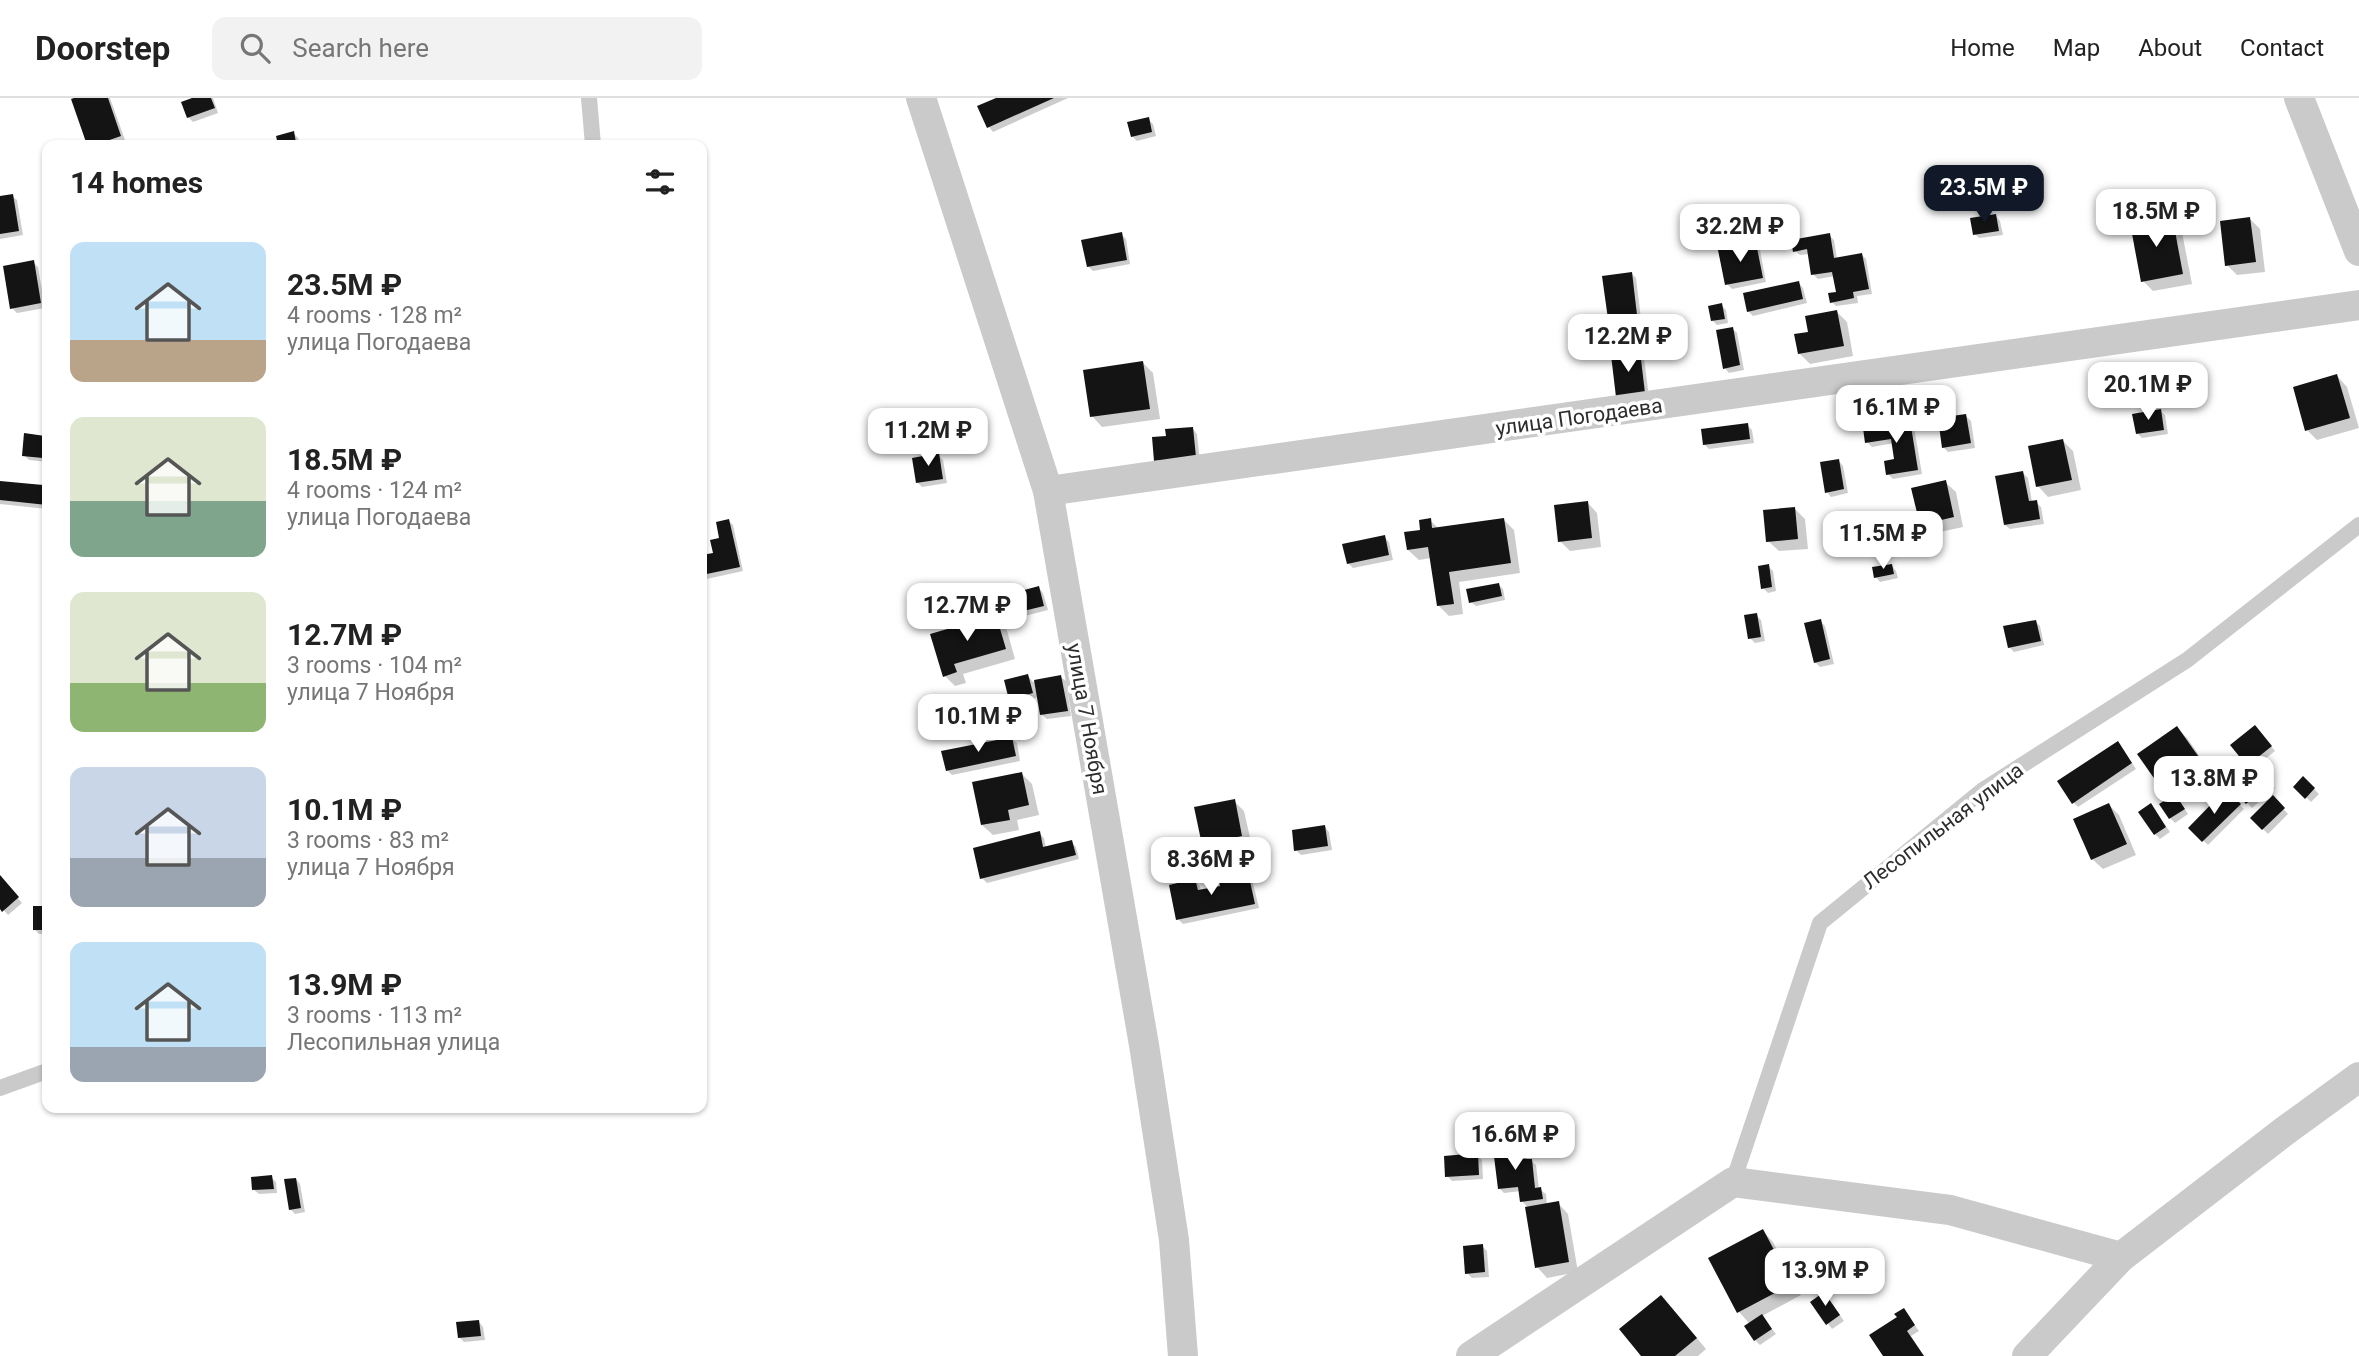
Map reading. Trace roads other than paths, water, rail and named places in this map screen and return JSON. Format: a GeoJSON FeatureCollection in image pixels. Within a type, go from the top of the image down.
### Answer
{"type":"FeatureCollection","features":[{"type":"Feature","properties":{"kind":"street","name":"улица 7 Ноября"},"geometry":{"type":"LineString","coordinates":[[921,98],[1048,491],[1148,1071],[1174,1240],[1183,1356]]}},
{"type":"Feature","properties":{"kind":"street"},"geometry":{"type":"LineString","coordinates":[[2299,98],[2359,251]]}},
{"type":"Feature","properties":{"kind":"street","name":"улица Погодаева"},"geometry":{"type":"LineString","coordinates":[[1048,491],[2359,305]]}},
{"type":"Feature","properties":{"kind":"street"},"geometry":{"type":"LineString","coordinates":[[2027,1356],[2121,1256],[2359,1077]]}},
{"type":"Feature","properties":{"kind":"street"},"geometry":{"type":"LineString","coordinates":[[1471,1356],[1733,1182],[1950,1210],[2121,1256]]}},
{"type":"Feature","properties":{"kind":"lane"},"geometry":{"type":"LineString","coordinates":[[589,98],[593,140]]}},
{"type":"Feature","properties":{"kind":"lane","name":"Лесопильная улица"},"geometry":{"type":"LineString","coordinates":[[1733,1182],[1819,923],[1983,790],[2187,660],[2359,525]]}},
{"type":"Feature","properties":{"kind":"lane"},"geometry":{"type":"LineString","coordinates":[[0,1088],[42,1074]]}}]}
